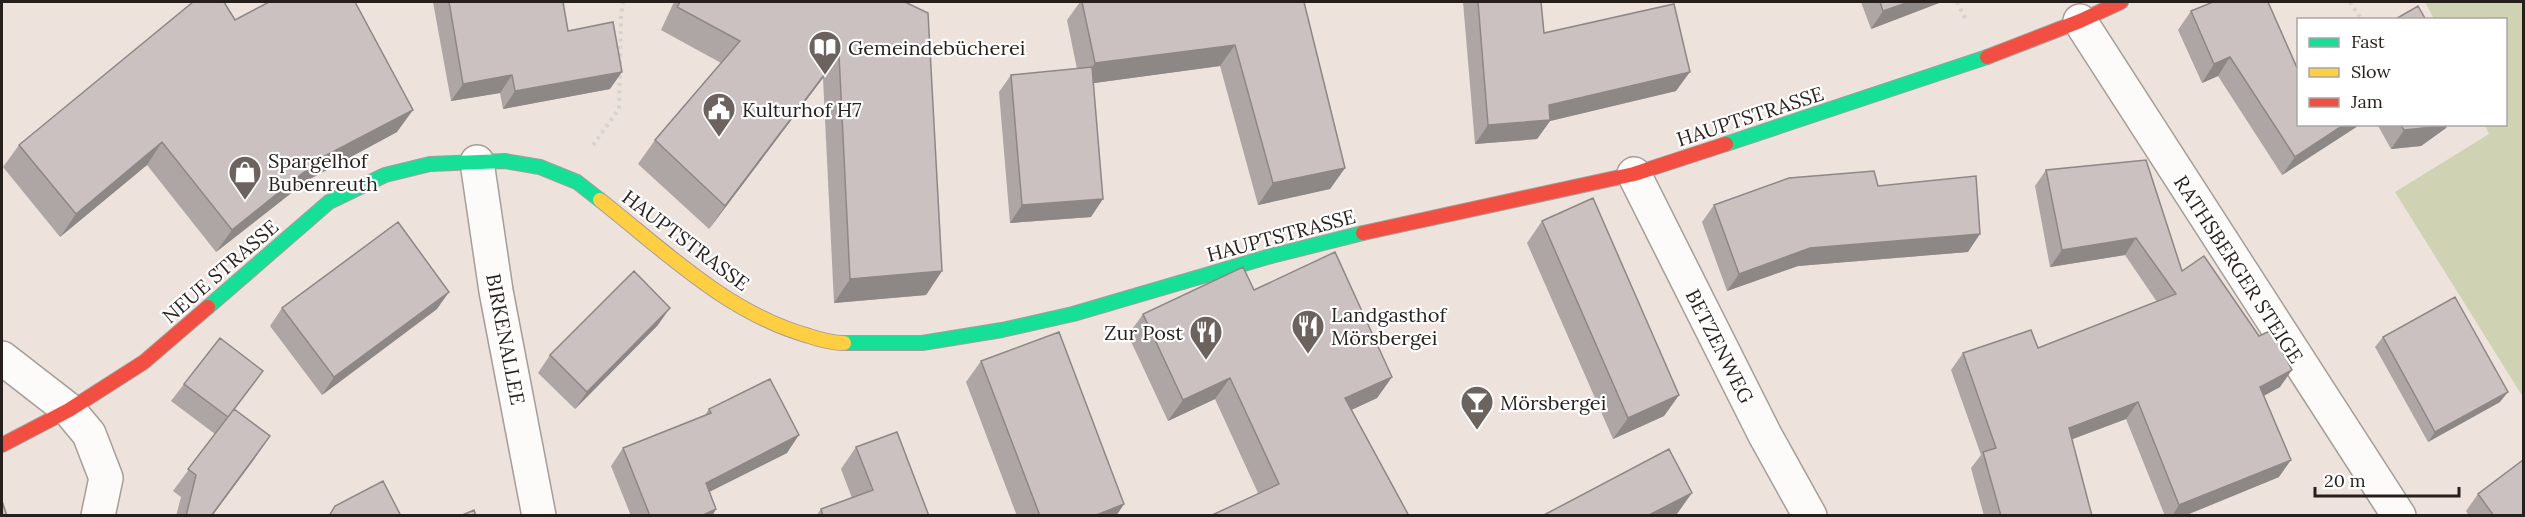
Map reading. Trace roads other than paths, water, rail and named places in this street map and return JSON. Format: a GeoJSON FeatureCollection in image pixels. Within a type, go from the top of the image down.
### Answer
{"type":"FeatureCollection","features":[{"type":"Feature","properties":{"kind":"street","name":"HAUPTSTRASSE"},"geometry":{"type":"LineString","coordinates":[[477,162],[505,161],[540,167],[577,182],[725,299],[780,328],[833,343],[922,343],[1002,330],[1073,314],[1271,256],[1398,224],[1634,174],[1957,69],[2080,21],[2121,2]]}},
{"type":"Feature","properties":{"kind":"street","name":"RATHSBERGER STEIGE"},"geometry":{"type":"LineString","coordinates":[[2080,21],[2399,516]]}},
{"type":"Feature","properties":{"kind":"street","name":"NEUE STRASSE"},"geometry":{"type":"LineString","coordinates":[[2,445],[69,410],[144,362],[329,202],[385,175],[430,164],[477,162]]}},
{"type":"Feature","properties":{"kind":"street","name":"BIRKENALLEE"},"geometry":{"type":"LineString","coordinates":[[477,162],[496,291],[539,516]]}},
{"type":"Feature","properties":{"kind":"street","name":"BETZENWEG"},"geometry":{"type":"LineString","coordinates":[[1634,174],[1765,435],[1810,516]]}},
{"type":"Feature","properties":{"kind":"street"},"geometry":{"type":"LineString","coordinates":[[2,358],[69,410],[89,434],[106,478],[98,516]]}},
{"type":"Feature","properties":{"kind":"place","name":"Gemeindebücherei"},"geometry":{"type":"Point","coordinates":[825,76]}},
{"type":"Feature","properties":{"kind":"place","name":"Kulturhof H7"},"geometry":{"type":"Point","coordinates":[719,138]}},
{"type":"Feature","properties":{"kind":"place","name":"Spargelhof Bubenreuth"},"geometry":{"type":"Point","coordinates":[245,201]}},
{"type":"Feature","properties":{"kind":"place","name":"Landgasthof Mörsbergei"},"geometry":{"type":"Point","coordinates":[1308,355]}},
{"type":"Feature","properties":{"kind":"place","name":"Zur Post"},"geometry":{"type":"Point","coordinates":[1206,361]}},
{"type":"Feature","properties":{"kind":"place","name":"Mörsbergei"},"geometry":{"type":"Point","coordinates":[1477,431]}}]}
